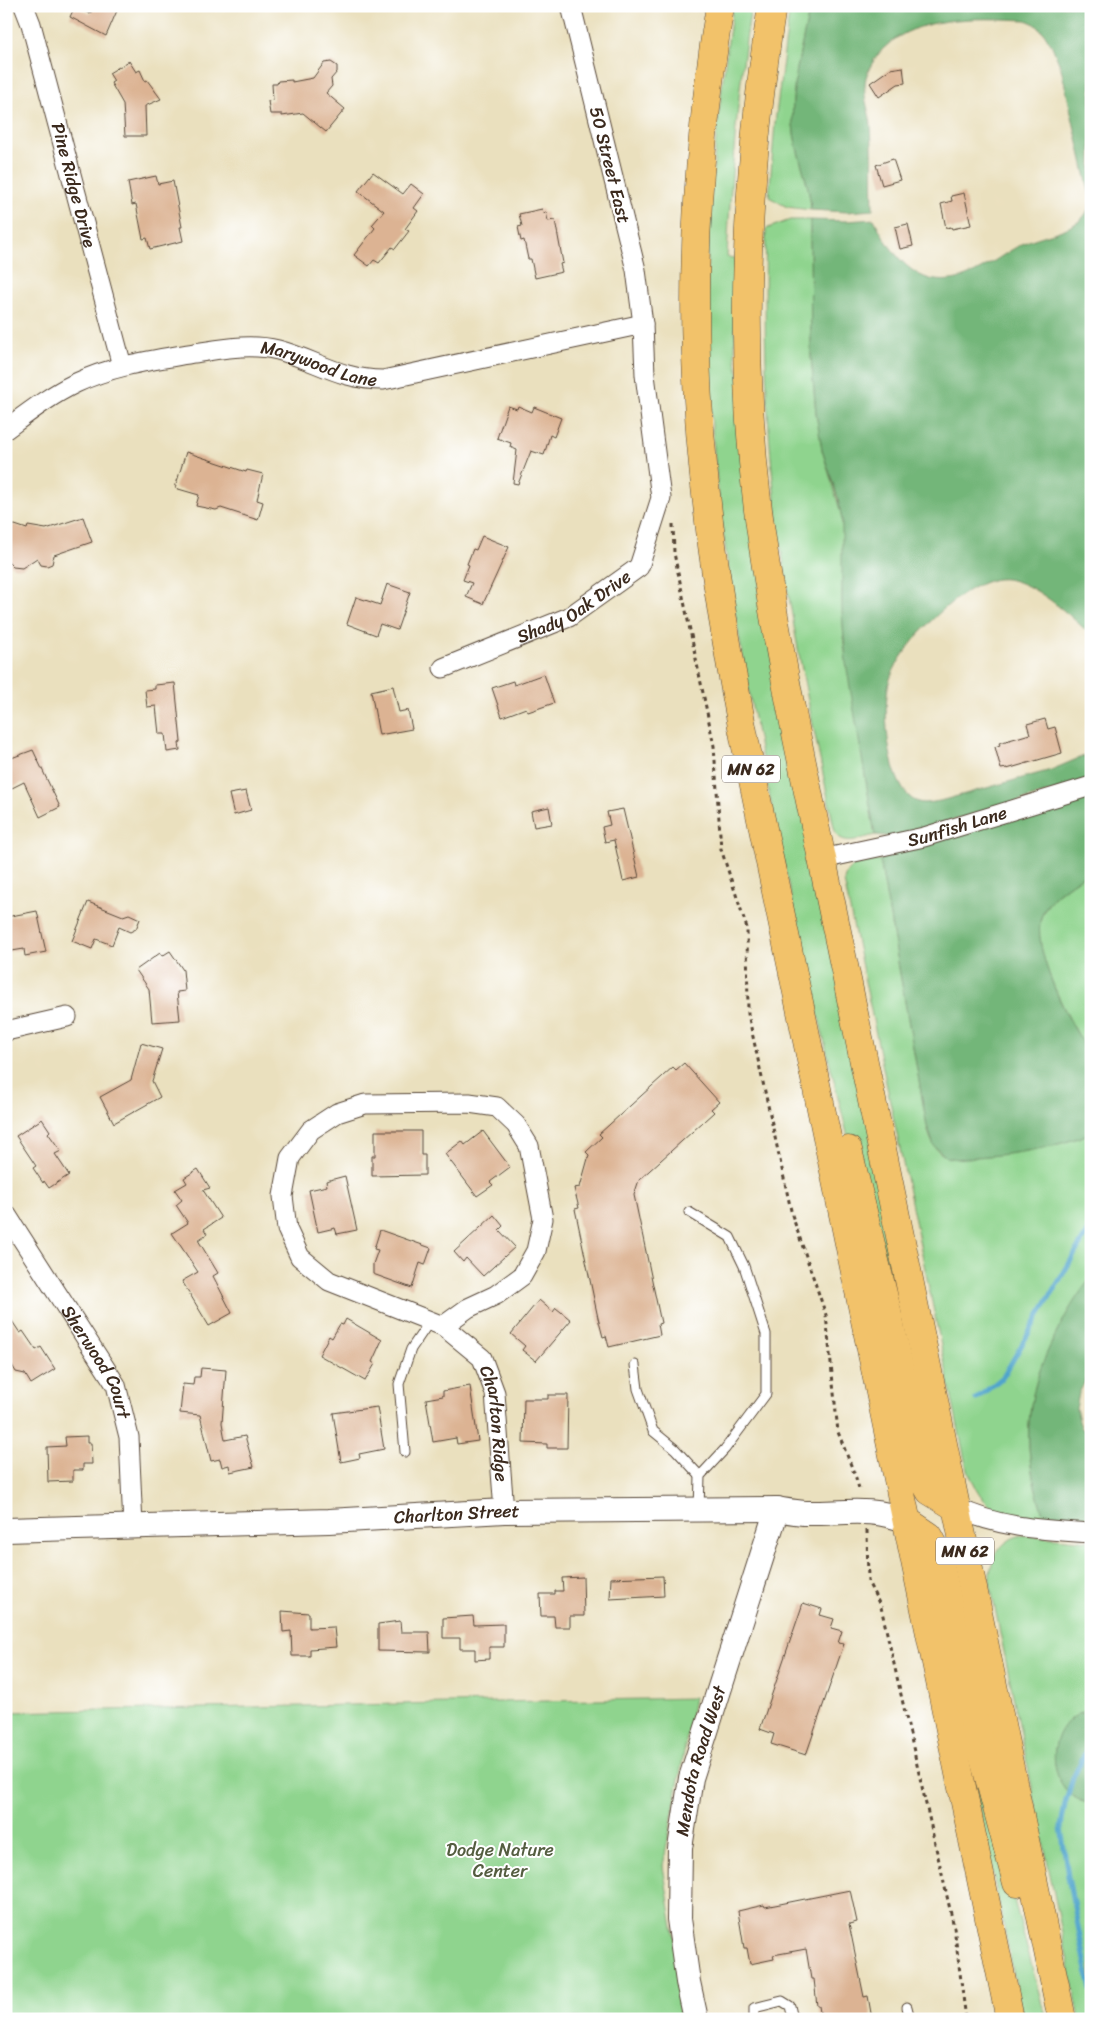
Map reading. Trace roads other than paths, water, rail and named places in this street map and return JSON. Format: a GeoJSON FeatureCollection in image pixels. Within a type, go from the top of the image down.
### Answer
{"type":"FeatureCollection","features":[{"type":"Feature","properties":{"kind":"highway","name":"MN 62"},"geometry":{"type":"LineString","coordinates":[[720,6],[706,110],[696,237],[695,316],[698,396],[708,514],[724,630],[786,940],[1010,2019]]}},
{"type":"Feature","properties":{"kind":"highway","name":"MN 62"},"geometry":{"type":"LineString","coordinates":[[772,6],[756,121],[747,276],[749,394],[758,510],[769,588],[822,859],[1060,2019]]}},
{"type":"Feature","properties":{"kind":"highway"},"geometry":{"type":"LineString","coordinates":[[786,940],[828,1069],[885,1302],[924,1480],[930,1492],[956,1507]]}},
{"type":"Feature","properties":{"kind":"highway"},"geometry":{"type":"LineString","coordinates":[[907,1521],[929,1536],[937,1551],[982,1752],[1028,1922],[1060,2019]]}},
{"type":"Feature","properties":{"kind":"street","name":"Pine Ridge Drive"},"geometry":{"type":"LineString","coordinates":[[24,6],[31,24],[122,366]]}},
{"type":"Feature","properties":{"kind":"street","name":"50 Street East"},"geometry":{"type":"LineString","coordinates":[[572,6],[636,270],[643,324]]}},
{"type":"Feature","properties":{"kind":"street","name":"Marywood Lane"},"geometry":{"type":"LineString","coordinates":[[6,429],[56,394],[78,382],[122,366],[227,348],[259,347],[277,350],[352,377],[383,380],[643,324]]}},
{"type":"Feature","properties":{"kind":"street","name":"Shady Oak Drive"},"geometry":{"type":"LineString","coordinates":[[443,668],[569,617],[639,567],[661,498],[645,375],[643,324]]}},
{"type":"Feature","properties":{"kind":"street","name":"Sunfish Lane"},"geometry":{"type":"LineString","coordinates":[[822,859],[924,837],[1091,786]]}},
{"type":"Feature","properties":{"kind":"street"},"geometry":{"type":"LineString","coordinates":[[6,1031],[67,1017]]}},
{"type":"Feature","properties":{"kind":"street","name":"Charlton Ridge"},"geometry":{"type":"LineString","coordinates":[[436,1323],[496,1295],[522,1276],[536,1251],[543,1219],[528,1146],[516,1125],[497,1107],[469,1103],[365,1104],[336,1114],[311,1130],[290,1158],[283,1196],[287,1229],[300,1258],[329,1281],[436,1323],[482,1358],[495,1394],[504,1511]]}},
{"type":"Feature","properties":{"kind":"street","name":"Sherwood Court"},"geometry":{"type":"LineString","coordinates":[[6,1214],[116,1385],[129,1437],[133,1527]]}},
{"type":"Feature","properties":{"kind":"street"},"geometry":{"type":"LineString","coordinates":[[956,1507],[990,1521],[1091,1534]]}},
{"type":"Feature","properties":{"kind":"street","name":"Charlton Street"},"geometry":{"type":"LineString","coordinates":[[6,1530],[329,1521],[504,1511],[777,1510],[803,1513],[871,1511],[907,1521]]}},
{"type":"Feature","properties":{"kind":"street","name":"Mendota Road West"},"geometry":{"type":"LineString","coordinates":[[696,2019],[688,1982],[679,1919],[680,1848],[691,1778],[777,1510]]}},
{"type":"Feature","properties":{"kind":"lane"},"geometry":{"type":"LineString","coordinates":[[689,1212],[730,1237],[744,1266],[766,1334],[766,1394],[725,1449],[700,1476],[699,1510]]}},
{"type":"Feature","properties":{"kind":"lane"},"geometry":{"type":"LineString","coordinates":[[405,1452],[398,1384],[411,1349],[436,1323]]}},
{"type":"Feature","properties":{"kind":"lane"},"geometry":{"type":"LineString","coordinates":[[635,1365],[638,1389],[653,1431],[675,1449],[700,1476]]}},
{"type":"Feature","properties":{"kind":"lane"},"geometry":{"type":"LineString","coordinates":[[754,2019],[754,2008],[782,2001],[790,2006],[793,2019]]}},
{"type":"Feature","properties":{"kind":"lane"},"geometry":{"type":"LineString","coordinates":[[907,2008],[910,2019]]}},
{"type":"Feature","properties":{"kind":"waterway"},"geometry":{"type":"LineString","coordinates":[[976,1399],[1003,1377],[1091,1226]]}},
{"type":"Feature","properties":{"kind":"waterway"},"geometry":{"type":"LineString","coordinates":[[1091,1741],[1073,1778],[1065,1804],[1061,1827],[1068,1877],[1091,1990]]}},
{"type":"Feature","properties":{"kind":"park label","name":"Dodge Nature Center"},"geometry":{"type":"Point","coordinates":[500,1860]}}]}
